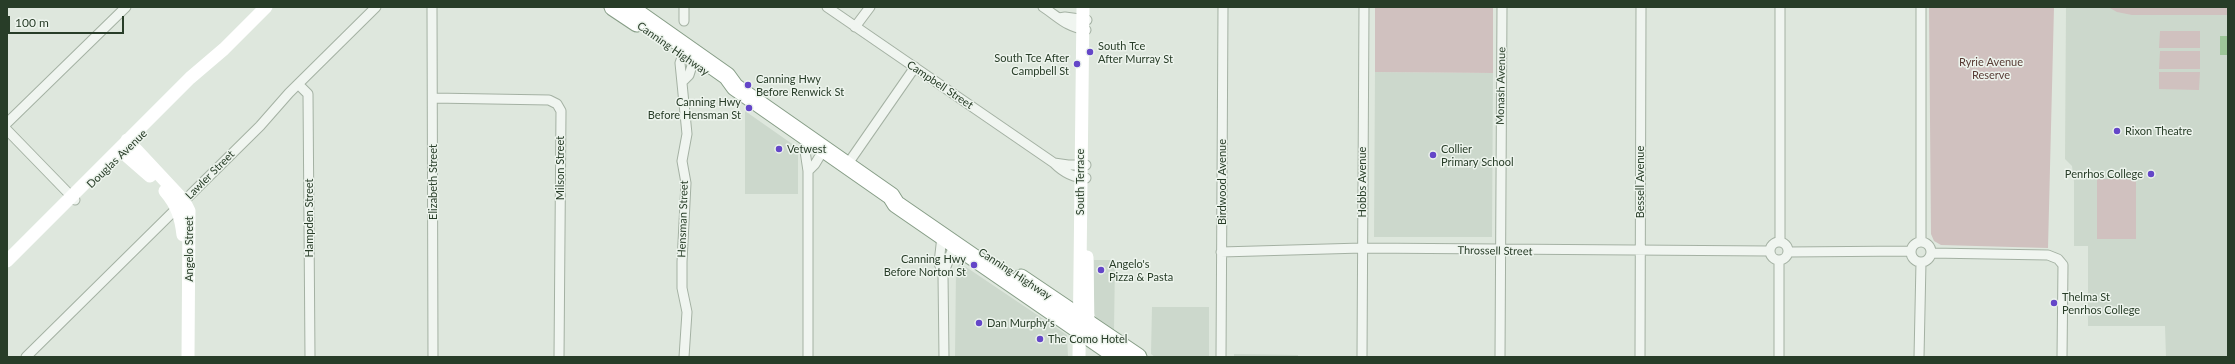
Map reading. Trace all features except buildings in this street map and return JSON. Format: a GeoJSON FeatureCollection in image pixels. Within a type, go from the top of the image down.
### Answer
{"type":"FeatureCollection","features":[{"type":"Feature","properties":{"kind":"highway","name":"Canning Highway"},"geometry":{"type":"LineString","coordinates":[[613,7],[727,76],[735,87],[891,196],[896,204],[948,241],[1083,326],[1138,357]]}},
{"type":"Feature","properties":{"kind":"highway","name":"Canning Highway"},"geometry":{"type":"LineString","coordinates":[[629,7],[689,54]]}},
{"type":"Feature","properties":{"kind":"highway","name":"Canning Highway"},"geometry":{"type":"LineString","coordinates":[[891,196],[900,195],[986,255],[1083,326],[1118,357]]}},
{"type":"Feature","properties":{"kind":"main road","name":"Douglas Avenue"},"geometry":{"type":"LineString","coordinates":[[7,261],[209,67],[224,49],[266,7]]}},
{"type":"Feature","properties":{"kind":"main road","name":"South Terrace"},"geometry":{"type":"LineString","coordinates":[[1079,357],[1083,326],[1084,19]]}},
{"type":"Feature","properties":{"kind":"main road","name":"Angelo Street"},"geometry":{"type":"LineString","coordinates":[[126,147],[180,204],[189,211],[188,357]]}},
{"type":"Feature","properties":{"kind":"main road","name":"Douglas Avenue"},"geometry":{"type":"LineString","coordinates":[[7,267],[73,198]]}},
{"type":"Feature","properties":{"kind":"main road","name":"Angelo Street"},"geometry":{"type":"LineString","coordinates":[[180,204],[183,240],[182,357]]}},
{"type":"Feature","properties":{"kind":"main road","name":"South Terrace"},"geometry":{"type":"LineString","coordinates":[[1083,326],[1087,357]]}},
{"type":"Feature","properties":{"kind":"street"},"geometry":{"type":"LineString","coordinates":[[7,123],[126,7]]}},
{"type":"Feature","properties":{"kind":"street","name":"Lawler Street"},"geometry":{"type":"LineString","coordinates":[[26,357],[260,126],[298,84],[376,7]]}},
{"type":"Feature","properties":{"kind":"street","name":"Elizabeth Street"},"geometry":{"type":"LineString","coordinates":[[432,7],[433,357]]}},
{"type":"Feature","properties":{"kind":"street"},"geometry":{"type":"LineString","coordinates":[[684,7],[684,21]]}},
{"type":"Feature","properties":{"kind":"street","name":"Campbell Street"},"geometry":{"type":"LineString","coordinates":[[827,7],[1062,170],[1083,172]]}},
{"type":"Feature","properties":{"kind":"street"},"geometry":{"type":"LineString","coordinates":[[855,27],[870,7]]}},
{"type":"Feature","properties":{"kind":"street"},"geometry":{"type":"LineString","coordinates":[[1043,7],[1059,18],[1064,24],[1084,19]]}},
{"type":"Feature","properties":{"kind":"street","name":"Birdwood Avenue"},"geometry":{"type":"LineString","coordinates":[[1221,357],[1223,7]]}},
{"type":"Feature","properties":{"kind":"street","name":"Hobbs Avenue"},"geometry":{"type":"LineString","coordinates":[[1362,357],[1364,7]]}},
{"type":"Feature","properties":{"kind":"street","name":"Monash Avenue"},"geometry":{"type":"LineString","coordinates":[[1500,357],[1502,7]]}},
{"type":"Feature","properties":{"kind":"street","name":"Bessell Avenue"},"geometry":{"type":"LineString","coordinates":[[1640,357],[1641,7]]}},
{"type":"Feature","properties":{"kind":"street"},"geometry":{"type":"LineString","coordinates":[[1780,7],[1780,242]]}},
{"type":"Feature","properties":{"kind":"street"},"geometry":{"type":"LineString","coordinates":[[1921,7],[1921,242]]}},
{"type":"Feature","properties":{"kind":"street","name":"Hensman Street"},"geometry":{"type":"LineString","coordinates":[[684,357],[686,312],[682,288],[682,262],[686,183],[682,161],[687,134],[683,81],[689,75],[689,54]]}},
{"type":"Feature","properties":{"kind":"street"},"geometry":{"type":"LineString","coordinates":[[847,165],[915,67]]}},
{"type":"Feature","properties":{"kind":"street","name":"Hampden Street"},"geometry":{"type":"LineString","coordinates":[[298,84],[308,94],[310,357]]}},
{"type":"Feature","properties":{"kind":"street","name":"Milson Street"},"geometry":{"type":"LineString","coordinates":[[433,98],[549,100],[557,104],[561,111],[559,357]]}},
{"type":"Feature","properties":{"kind":"street"},"geometry":{"type":"LineString","coordinates":[[7,130],[73,198]]}},
{"type":"Feature","properties":{"kind":"street"},"geometry":{"type":"LineString","coordinates":[[808,171],[815,164],[819,145]]}},
{"type":"Feature","properties":{"kind":"street"},"geometry":{"type":"LineString","coordinates":[[808,357],[808,171],[805,151],[819,145]]}},
{"type":"Feature","properties":{"kind":"street"},"geometry":{"type":"LineString","coordinates":[[1054,163],[1083,172]]}},
{"type":"Feature","properties":{"kind":"street"},"geometry":{"type":"LineString","coordinates":[[944,357],[943,275],[948,241]]}},
{"type":"Feature","properties":{"kind":"street"},"geometry":{"type":"LineString","coordinates":[[943,275],[939,263],[948,241]]}},
{"type":"Feature","properties":{"kind":"street"},"geometry":{"type":"LineString","coordinates":[[1780,242],[1785,244],[1788,252],[1786,257],[1779,260],[1771,257],[1769,251],[1772,244],[1780,242]]}},
{"type":"Feature","properties":{"kind":"street"},"geometry":{"type":"LineString","coordinates":[[1910,251],[1913,246],[1921,242]]}},
{"type":"Feature","properties":{"kind":"street"},"geometry":{"type":"LineString","coordinates":[[1910,251],[1915,260],[1921,262],[1929,259],[1931,253],[1930,246],[1921,242]]}},
{"type":"Feature","properties":{"kind":"street","name":"Throssell Street"},"geometry":{"type":"LineString","coordinates":[[1222,252],[1362,248],[1500,251],[1769,251]]}},
{"type":"Feature","properties":{"kind":"street"},"geometry":{"type":"LineString","coordinates":[[1788,252],[1910,251]]}},
{"type":"Feature","properties":{"kind":"street"},"geometry":{"type":"LineString","coordinates":[[1931,253],[2048,255],[2058,259],[2063,265],[2062,357]]}},
{"type":"Feature","properties":{"kind":"street"},"geometry":{"type":"LineString","coordinates":[[1779,260],[1779,357]]}},
{"type":"Feature","properties":{"kind":"street"},"geometry":{"type":"LineString","coordinates":[[1919,357],[1921,262]]}},
{"type":"Feature","properties":{"kind":"shaded area","name":"Penrhos College"},"geometry":{"type":"Polygon","coordinates":[[[2066,7],[2228,7],[2228,357],[2166,357],[2165,326],[2088,326],[2088,246],[2074,246],[2074,182],[2072,166],[2065,159],[2066,7]]]}},
{"type":"Feature","properties":{"kind":"shaded area"},"geometry":{"type":"Polygon","coordinates":[[[2220,36],[2228,36],[2228,55],[2220,55],[2220,36]]]}},
{"type":"Feature","properties":{"kind":"shaded area","name":"Collier Primary School"},"geometry":{"type":"Polygon","coordinates":[[[1375,72],[1493,73],[1492,237],[1374,237],[1375,72]]]}},
{"type":"Feature","properties":{"kind":"shaded area"},"geometry":{"type":"Polygon","coordinates":[[[745,111],[798,148],[798,194],[745,194],[745,111]]]}},
{"type":"Feature","properties":{"kind":"shaded area"},"geometry":{"type":"Polygon","coordinates":[[[1094,260],[1115,260],[1114,331],[1096,318],[1094,313],[1094,260]]]}},
{"type":"Feature","properties":{"kind":"shaded area"},"geometry":{"type":"Polygon","coordinates":[[[960,263],[1067,335],[1068,357],[955,357],[956,269],[960,263]]]}},
{"type":"Feature","properties":{"kind":"shaded area"},"geometry":{"type":"Polygon","coordinates":[[[1152,307],[1209,307],[1209,357],[1155,357],[1151,354],[1152,307]]]}},
{"type":"Feature","properties":{"kind":"shaded area"},"geometry":{"type":"Polygon","coordinates":[[[1234,354],[1298,355],[1298,357],[1234,357],[1234,354]]]}},
{"type":"Feature","properties":{"kind":"green space"},"geometry":{"type":"Polygon","coordinates":[[[1375,7],[1493,7],[1493,73],[1375,72],[1375,7]]]}},
{"type":"Feature","properties":{"kind":"green space","name":"Ryrie Avenue Reserve"},"geometry":{"type":"Polygon","coordinates":[[[1929,7],[2054,7],[2048,248],[1941,245],[1934,241],[1931,234],[1929,7]]]}},
{"type":"Feature","properties":{"kind":"green space"},"geometry":{"type":"Polygon","coordinates":[[[2108,7],[2228,7],[2228,15],[2132,15],[2117,12],[2108,7]]]}},
{"type":"Feature","properties":{"kind":"green space"},"geometry":{"type":"Polygon","coordinates":[[[2160,31],[2200,31],[2200,48],[2159,48],[2160,31]]]}},
{"type":"Feature","properties":{"kind":"green space"},"geometry":{"type":"Polygon","coordinates":[[[2160,51],[2200,51],[2200,69],[2159,69],[2160,51]]]}},
{"type":"Feature","properties":{"kind":"green space"},"geometry":{"type":"Polygon","coordinates":[[[2159,72],[2200,72],[2199,90],[2159,89],[2159,72]]]}},
{"type":"Feature","properties":{"kind":"green space"},"geometry":{"type":"Polygon","coordinates":[[[2097,179],[2136,179],[2136,239],[2097,239],[2097,179]]]}},
{"type":"Feature","properties":{"kind":"place","name":"South Tce After Murray St"},"geometry":{"type":"Point","coordinates":[1090,52]}},
{"type":"Feature","properties":{"kind":"place","name":"South Tce After Campbell St"},"geometry":{"type":"Point","coordinates":[1077,64]}},
{"type":"Feature","properties":{"kind":"place","name":"Canning Hwy Before Renwick St"},"geometry":{"type":"Point","coordinates":[748,85]}},
{"type":"Feature","properties":{"kind":"place","name":"Canning Hwy Before Hensman St"},"geometry":{"type":"Point","coordinates":[749,108]}},
{"type":"Feature","properties":{"kind":"place","name":"Rixon Theatre"},"geometry":{"type":"Point","coordinates":[2117,131]}},
{"type":"Feature","properties":{"kind":"place","name":"Vetwest"},"geometry":{"type":"Point","coordinates":[779,149]}},
{"type":"Feature","properties":{"kind":"place","name":"Collier Primary School"},"geometry":{"type":"Point","coordinates":[1433,155]}},
{"type":"Feature","properties":{"kind":"place","name":"Penrhos College"},"geometry":{"type":"Point","coordinates":[2151,174]}},
{"type":"Feature","properties":{"kind":"place","name":"Canning Hwy Before Norton St"},"geometry":{"type":"Point","coordinates":[974,265]}},
{"type":"Feature","properties":{"kind":"place","name":"Angelo's Pizza & Pasta"},"geometry":{"type":"Point","coordinates":[1101,270]}},
{"type":"Feature","properties":{"kind":"place","name":"Thelma St Penrhos College"},"geometry":{"type":"Point","coordinates":[2054,303]}},
{"type":"Feature","properties":{"kind":"place","name":"Dan Murphy's"},"geometry":{"type":"Point","coordinates":[979,323]}},
{"type":"Feature","properties":{"kind":"place","name":"The Como Hotel"},"geometry":{"type":"Point","coordinates":[1040,339]}}]}
